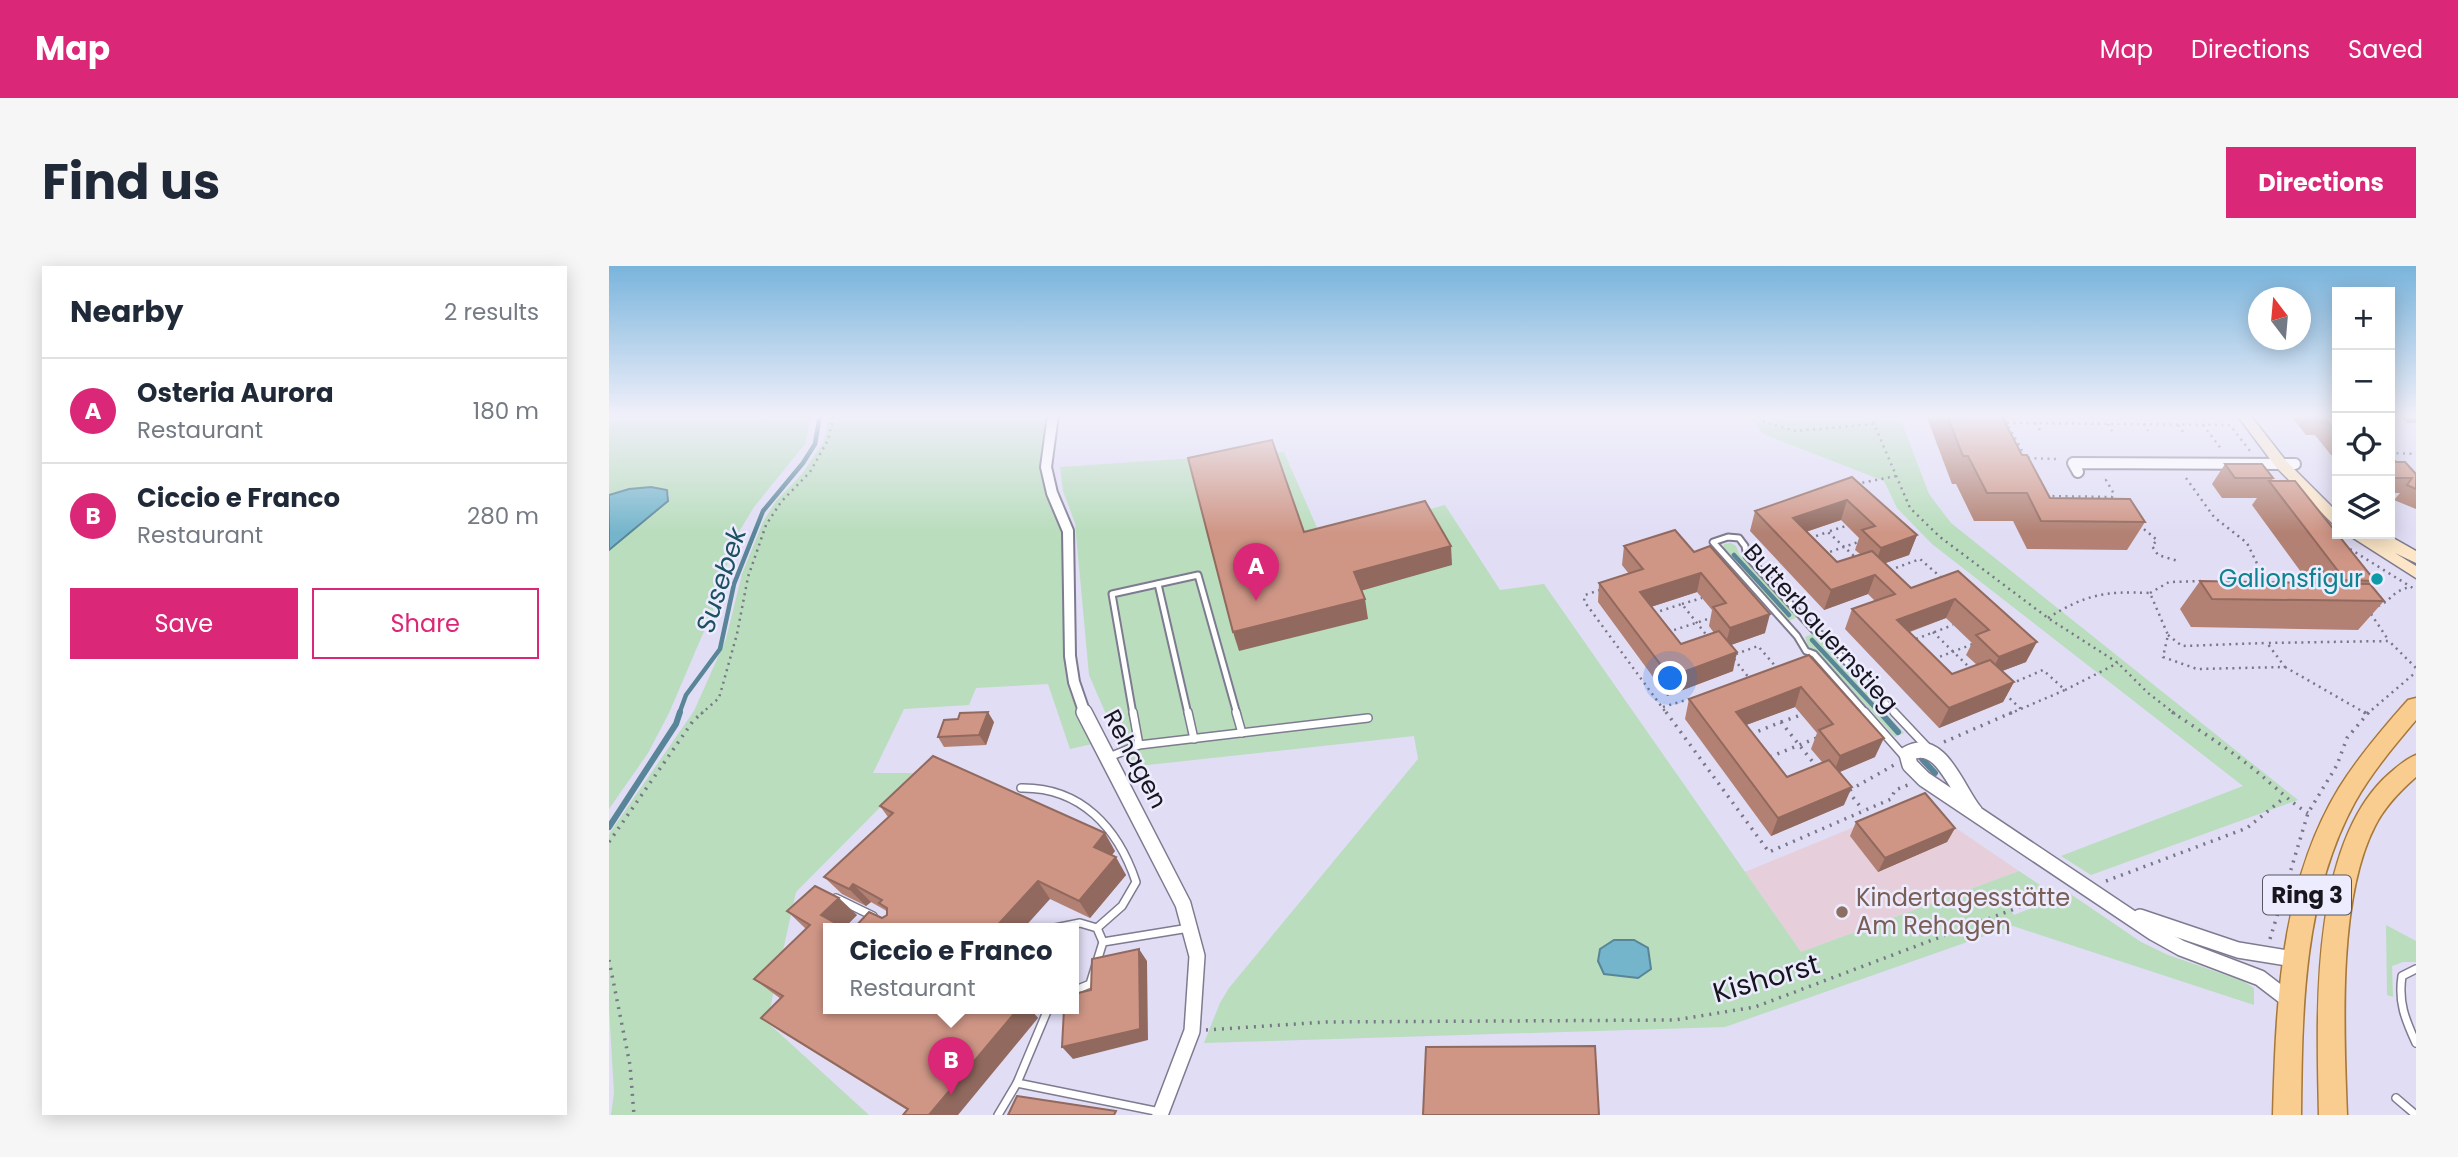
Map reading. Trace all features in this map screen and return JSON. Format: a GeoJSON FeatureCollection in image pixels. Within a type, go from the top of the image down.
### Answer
{"type":"FeatureCollection","features":[{"type":"Feature","properties":{"kind":"main road","name":"Ring 3"},"geometry":{"type":"LineString","coordinates":[[2287,1115],[2293,959],[2319,849],[2353,784],[2416,706]]}},
{"type":"Feature","properties":{"kind":"main road","name":"Ring 3"},"geometry":{"type":"LineString","coordinates":[[2336,1110],[2333,951],[2341,895],[2354,844],[2369,811],[2379,796],[2416,764]]}},
{"type":"Feature","properties":{"kind":"street","name":"Rehagen"},"geometry":{"type":"LineString","coordinates":[[1048,455],[1046,467],[1052,493],[1068,531],[1070,656],[1074,682],[1088,723],[1109,757],[1183,904],[1197,956],[1192,1031],[1161,1113]]}},
{"type":"Feature","properties":{"kind":"street"},"geometry":{"type":"LineString","coordinates":[[2279,455],[2332,514]]}},
{"type":"Feature","properties":{"kind":"street"},"geometry":{"type":"LineString","coordinates":[[2281,455],[2288,464],[2332,502]]}},
{"type":"Feature","properties":{"kind":"street"},"geometry":{"type":"LineString","coordinates":[[2078,472],[2073,463],[2288,464]]}},
{"type":"Feature","properties":{"kind":"street"},"geometry":{"type":"LineString","coordinates":[[2384,539],[2416,558]]}},
{"type":"Feature","properties":{"kind":"street"},"geometry":{"type":"LineString","coordinates":[[2351,540],[2413,580]]}},
{"type":"Feature","properties":{"kind":"street"},"geometry":{"type":"LineString","coordinates":[[1907,760],[1907,754],[1913,750],[1928,749]]}},
{"type":"Feature","properties":{"kind":"street","name":"Butterbauernstieg"},"geometry":{"type":"LineString","coordinates":[[1928,749],[1944,762],[1960,793],[1975,813]]}},
{"type":"Feature","properties":{"kind":"street","name":"Butterbauernstieg"},"geometry":{"type":"LineString","coordinates":[[1907,760],[1913,770],[1924,779],[2181,948],[2260,978],[2290,1001]]}},
{"type":"Feature","properties":{"kind":"street","name":"Butterbauernstieg"},"geometry":{"type":"LineString","coordinates":[[2126,912],[2238,950],[2263,957],[2293,959]]}},
{"type":"Feature","properties":{"kind":"lane","name":"Butterbauernstieg"},"geometry":{"type":"LineString","coordinates":[[1907,760],[1895,743],[1823,664],[1806,650],[1797,636],[1713,542],[1728,537],[1739,538],[1745,546],[1747,556],[1814,630],[1830,640],[1836,651],[1928,749]]}},
{"type":"Feature","properties":{"kind":"lane"},"geometry":{"type":"LineString","coordinates":[[1139,745],[1112,594],[1198,575],[1242,733]]}},
{"type":"Feature","properties":{"kind":"lane"},"geometry":{"type":"LineString","coordinates":[[1158,584],[1194,738]]}},
{"type":"Feature","properties":{"kind":"lane"},"geometry":{"type":"LineString","coordinates":[[1797,636],[1814,630]]}},
{"type":"Feature","properties":{"kind":"lane"},"geometry":{"type":"LineString","coordinates":[[1109,757],[1139,745],[1368,718]]}},
{"type":"Feature","properties":{"kind":"lane"},"geometry":{"type":"LineString","coordinates":[[1021,788],[1048,789],[1068,798],[1097,816],[1121,844],[1136,882],[1122,906],[1097,928]]}},
{"type":"Feature","properties":{"kind":"lane"},"geometry":{"type":"LineString","coordinates":[[824,892],[886,923]]}},
{"type":"Feature","properties":{"kind":"lane"},"geometry":{"type":"LineString","coordinates":[[1079,923],[1097,928]]}},
{"type":"Feature","properties":{"kind":"lane"},"geometry":{"type":"LineString","coordinates":[[1103,942],[1191,927]]}},
{"type":"Feature","properties":{"kind":"lane"},"geometry":{"type":"LineString","coordinates":[[1079,989],[1090,984],[1103,942],[1097,928]]}},
{"type":"Feature","properties":{"kind":"lane"},"geometry":{"type":"LineString","coordinates":[[2416,969],[2402,976],[2400,990],[2403,1020],[2416,1043]]}},
{"type":"Feature","properties":{"kind":"lane"},"geometry":{"type":"LineString","coordinates":[[998,1115],[1017,1083],[1046,1014]]}},
{"type":"Feature","properties":{"kind":"lane"},"geometry":{"type":"LineString","coordinates":[[1017,1083],[1161,1113]]}},
{"type":"Feature","properties":{"kind":"lane"},"geometry":{"type":"LineString","coordinates":[[2416,1108],[2396,1098],[2416,1115]]}},
{"type":"Feature","properties":{"kind":"path"},"geometry":{"type":"LineString","coordinates":[[609,842],[693,721],[719,698],[737,634],[748,578],[766,525],[781,502],[810,472],[820,455]]}},
{"type":"Feature","properties":{"kind":"path"},"geometry":{"type":"LineString","coordinates":[[1887,455],[1910,508],[1940,537],[2048,618],[2118,663],[2148,693],[2270,783],[2284,798],[2308,813]]}},
{"type":"Feature","properties":{"kind":"path"},"geometry":{"type":"LineString","coordinates":[[2024,455],[2032,469]]}},
{"type":"Feature","properties":{"kind":"path"},"geometry":{"type":"LineString","coordinates":[[2225,455],[2232,464]]}},
{"type":"Feature","properties":{"kind":"path"},"geometry":{"type":"LineString","coordinates":[[2253,455],[2260,464]]}},
{"type":"Feature","properties":{"kind":"path"},"geometry":{"type":"LineString","coordinates":[[2026,458],[2056,458]]}},
{"type":"Feature","properties":{"kind":"path"},"geometry":{"type":"LineString","coordinates":[[2176,464],[2214,517],[2247,543],[2267,584],[2277,589]]}},
{"type":"Feature","properties":{"kind":"path"},"geometry":{"type":"LineString","coordinates":[[1852,486],[1896,476]]}},
{"type":"Feature","properties":{"kind":"path"},"geometry":{"type":"LineString","coordinates":[[2049,506],[2044,496],[2112,497],[2114,494],[2106,480],[2117,476]]}},
{"type":"Feature","properties":{"kind":"path"},"geometry":{"type":"LineString","coordinates":[[2185,477],[2197,477]]}},
{"type":"Feature","properties":{"kind":"path"},"geometry":{"type":"LineString","coordinates":[[2079,497],[2085,507]]}},
{"type":"Feature","properties":{"kind":"path"},"geometry":{"type":"LineString","coordinates":[[2137,524],[2157,540],[2152,546],[2158,555],[2178,561]]}},
{"type":"Feature","properties":{"kind":"path"},"geometry":{"type":"LineString","coordinates":[[1806,539],[1846,526]]}},
{"type":"Feature","properties":{"kind":"path"},"geometry":{"type":"LineString","coordinates":[[1828,532],[1862,564]]}},
{"type":"Feature","properties":{"kind":"path"},"geometry":{"type":"LineString","coordinates":[[2351,540],[2367,561]]}},
{"type":"Feature","properties":{"kind":"path"},"geometry":{"type":"LineString","coordinates":[[1822,555],[1863,541]]}},
{"type":"Feature","properties":{"kind":"path"},"geometry":{"type":"LineString","coordinates":[[1889,570],[1920,559],[1946,581],[1935,585]]}},
{"type":"Feature","properties":{"kind":"path"},"geometry":{"type":"LineString","coordinates":[[2356,562],[2367,561],[2413,580]]}},
{"type":"Feature","properties":{"kind":"path"},"geometry":{"type":"LineString","coordinates":[[2048,618],[2076,600],[2100,591],[2150,593],[2160,583],[2182,578],[2214,582]]}},
{"type":"Feature","properties":{"kind":"path"},"geometry":{"type":"LineString","coordinates":[[2413,580],[2416,590]]}},
{"type":"Feature","properties":{"kind":"path"},"geometry":{"type":"LineString","coordinates":[[2337,765],[2347,738],[2367,714],[2416,670],[2389,640],[2368,610],[2385,603],[2395,591],[2413,580]]}},
{"type":"Feature","properties":{"kind":"path"},"geometry":{"type":"LineString","coordinates":[[2258,586],[2267,584]]}},
{"type":"Feature","properties":{"kind":"path"},"geometry":{"type":"LineString","coordinates":[[1606,588],[1585,595],[1584,601],[1769,852],[1892,799],[1895,790],[1924,779]]}},
{"type":"Feature","properties":{"kind":"path"},"geometry":{"type":"LineString","coordinates":[[2150,593],[2168,635],[2182,646],[2389,640]]}},
{"type":"Feature","properties":{"kind":"path"},"geometry":{"type":"LineString","coordinates":[[1653,614],[1702,598]]}},
{"type":"Feature","properties":{"kind":"path"},"geometry":{"type":"LineString","coordinates":[[1682,604],[1713,642]]}},
{"type":"Feature","properties":{"kind":"path"},"geometry":{"type":"LineString","coordinates":[[1661,623],[1668,632],[1717,615]]}},
{"type":"Feature","properties":{"kind":"path"},"geometry":{"type":"LineString","coordinates":[[1914,640],[1953,625]]}},
{"type":"Feature","properties":{"kind":"path"},"geometry":{"type":"LineString","coordinates":[[1933,632],[1975,673],[1965,677]]}},
{"type":"Feature","properties":{"kind":"path"},"geometry":{"type":"LineString","coordinates":[[2168,635],[2163,657],[2197,669],[2285,667]]}},
{"type":"Feature","properties":{"kind":"path"},"geometry":{"type":"LineString","coordinates":[[2267,643],[2285,667],[2367,714]]}},
{"type":"Feature","properties":{"kind":"path"},"geometry":{"type":"LineString","coordinates":[[1924,663],[1973,644]]}},
{"type":"Feature","properties":{"kind":"path"},"geometry":{"type":"LineString","coordinates":[[1749,678],[1731,656],[1758,646],[1777,668]]}},
{"type":"Feature","properties":{"kind":"path"},"geometry":{"type":"LineString","coordinates":[[1928,749],[2065,690],[2118,663]]}},
{"type":"Feature","properties":{"kind":"path"},"geometry":{"type":"LineString","coordinates":[[2010,684],[2043,670],[2065,690]]}},
{"type":"Feature","properties":{"kind":"path"},"geometry":{"type":"LineString","coordinates":[[1999,689],[2021,709]]}},
{"type":"Feature","properties":{"kind":"path"},"geometry":{"type":"LineString","coordinates":[[1663,707],[1706,692],[1714,692]]}},
{"type":"Feature","properties":{"kind":"path"},"geometry":{"type":"LineString","coordinates":[[1706,692],[1713,702]]}},
{"type":"Feature","properties":{"kind":"path"},"geometry":{"type":"LineString","coordinates":[[1755,743],[1749,735],[1801,715]]}},
{"type":"Feature","properties":{"kind":"path"},"geometry":{"type":"LineString","coordinates":[[1781,722],[1819,769],[1808,774]]}},
{"type":"Feature","properties":{"kind":"path"},"geometry":{"type":"LineString","coordinates":[[1773,766],[1766,758],[1820,737]]}},
{"type":"Feature","properties":{"kind":"path"},"geometry":{"type":"LineString","coordinates":[[1848,791],[1869,783],[1875,772],[1907,760]]}},
{"type":"Feature","properties":{"kind":"path"},"geometry":{"type":"LineString","coordinates":[[1838,784],[1848,791],[1864,811]]}},
{"type":"Feature","properties":{"kind":"path","name":"Kishorst"},"geometry":{"type":"LineString","coordinates":[[1192,1031],[1326,1022],[1675,1020],[1755,1007],[2063,891],[2088,889],[2247,828],[2258,821],[2270,804],[2284,798]]}},
{"type":"Feature","properties":{"kind":"path"},"geometry":{"type":"LineString","coordinates":[[609,960],[630,1065],[634,1115]]}},
{"type":"Feature","properties":{"kind":"shaded area","name":"Kindertagesstätte Am Rehagen"},"geometry":{"type":"Polygon","coordinates":[[[1922,799],[1944,820],[2019,871],[1801,952],[1745,872],[1922,799]]]}},
{"type":"Feature","properties":{"kind":"green space"},"geometry":{"type":"Polygon","coordinates":[[[609,455],[796,455],[754,507],[734,540],[716,603],[669,713],[648,753],[609,809],[609,550],[669,498],[669,493],[654,488],[639,488],[609,495],[609,455]]]}},
{"type":"Feature","properties":{"kind":"green space"},"geometry":{"type":"Polygon","coordinates":[[[815,455],[1043,455],[1041,466],[1045,493],[1062,531],[1067,672],[1071,695],[1092,744],[1070,749],[1048,684],[976,688],[969,705],[904,709],[873,773],[914,773],[796,892],[767,1022],[869,1115],[611,1115],[614,1093],[609,1008],[609,834],[694,711],[726,639],[742,574],[763,522],[776,501],[802,474],[815,455]]]}},
{"type":"Feature","properties":{"kind":"green space"},"geometry":{"type":"Polygon","coordinates":[[[1245,455],[1285,455],[1322,539],[1445,505],[1500,590],[1544,584],[1801,952],[2019,871],[2046,889],[2007,904],[2014,915],[2069,893],[2141,942],[2168,955],[2243,981],[2254,988],[2254,1005],[2013,926],[1725,1027],[1204,1043],[1229,988],[1418,759],[1414,736],[1129,767],[1089,675],[1075,523],[1063,491],[1060,467],[1245,455]]]}},
{"type":"Feature","properties":{"kind":"green space"},"geometry":{"type":"Polygon","coordinates":[[[1816,455],[1914,455],[1929,494],[1951,523],[2298,800],[2091,875],[2061,856],[2243,786],[1932,544],[1897,508],[1884,481],[1816,455]]]}},
{"type":"Feature","properties":{"kind":"green space"},"geometry":{"type":"Polygon","coordinates":[[[1731,543],[1798,617],[1788,621],[1723,549],[1724,544],[1731,543]]]}},
{"type":"Feature","properties":{"kind":"green space"},"geometry":{"type":"Polygon","coordinates":[[[1812,634],[1823,641],[1827,650],[1904,733],[1895,737],[1819,654],[1808,646],[1805,637],[1812,634]]]}},
{"type":"Feature","properties":{"kind":"green space"},"geometry":{"type":"Polygon","coordinates":[[[2386,925],[2416,941],[2416,962],[2403,962],[2392,966],[2393,997],[2387,995],[2386,925]]]}},
{"type":"Feature","properties":{"kind":"water"},"geometry":{"type":"Polygon","coordinates":[[[651,487],[667,490],[668,501],[609,550],[609,495],[629,489],[651,487]]]}},
{"type":"Feature","properties":{"kind":"water"},"geometry":{"type":"Polygon","coordinates":[[[1614,940],[1634,940],[1648,948],[1651,969],[1638,978],[1604,974],[1598,961],[1600,949],[1614,940]]]}},
{"type":"Feature","properties":{"kind":"building"},"geometry":{"type":"Polygon","coordinates":[[[1204,455],[1277,455],[1304,532],[1425,501],[1451,546],[1354,572],[1365,599],[1233,632],[1188,458],[1204,455]]]}},
{"type":"Feature","properties":{"kind":"building"},"geometry":{"type":"Polygon","coordinates":[[[2027,455],[2050,498],[2130,499],[2145,522],[2041,521],[2027,493],[1987,493],[1968,456],[1963,456],[2027,455]]]}},
{"type":"Feature","properties":{"kind":"building"},"geometry":{"type":"Polygon","coordinates":[[[2395,461],[2405,462],[2416,474],[2416,489],[2407,485],[2412,478],[2395,478],[2395,461]]]}},
{"type":"Feature","properties":{"kind":"building"},"geometry":{"type":"Polygon","coordinates":[[[2225,464],[2262,464],[2273,478],[2235,478],[2225,464]]]}},
{"type":"Feature","properties":{"kind":"building"},"geometry":{"type":"Polygon","coordinates":[[[1852,477],[1917,535],[1881,548],[1862,530],[1875,526],[1847,500],[1793,518],[1837,562],[1872,551],[1911,588],[1958,571],[2037,642],[1999,657],[1976,635],[1989,630],[1955,599],[1897,620],[1952,674],[1990,660],[2014,682],[1949,708],[1852,609],[1895,594],[1875,575],[1831,590],[1755,511],[1852,477]]]}},
{"type":"Feature","properties":{"kind":"building"},"geometry":{"type":"Polygon","coordinates":[[[2269,481],[2295,481],[2332,527],[2332,539],[2341,539],[2375,581],[2345,580],[2269,481]]]}},
{"type":"Feature","properties":{"kind":"building"},"geometry":{"type":"Polygon","coordinates":[[[1675,530],[1694,552],[1710,546],[1770,614],[1730,628],[1713,607],[1726,603],[1701,573],[1640,592],[1681,644],[1719,631],[1737,652],[1670,677],[1599,583],[1643,569],[1624,546],[1675,530]]]}},
{"type":"Feature","properties":{"kind":"building"},"geometry":{"type":"Polygon","coordinates":[[[2200,581],[2370,584],[2384,601],[2212,599],[2200,581]]]}},
{"type":"Feature","properties":{"kind":"building"},"geometry":{"type":"Polygon","coordinates":[[[1809,655],[1884,738],[1840,756],[1819,730],[1833,724],[1801,687],[1736,712],[1787,777],[1829,760],[1852,787],[1778,818],[1689,699],[1809,655]]]}},
{"type":"Feature","properties":{"kind":"building"},"geometry":{"type":"Polygon","coordinates":[[[988,712],[979,735],[938,737],[944,720],[958,719],[960,713],[988,712]]]}},
{"type":"Feature","properties":{"kind":"building"},"geometry":{"type":"Polygon","coordinates":[[[933,756],[1105,833],[1094,847],[1116,857],[1079,901],[1038,881],[1000,923],[859,923],[869,912],[882,918],[887,915],[887,908],[879,903],[882,900],[853,884],[849,889],[824,877],[893,813],[880,806],[933,756]]]}},
{"type":"Feature","properties":{"kind":"building"},"geometry":{"type":"Polygon","coordinates":[[[1925,793],[1955,828],[1885,858],[1856,822],[1925,793]]]}},
{"type":"Feature","properties":{"kind":"building"},"geometry":{"type":"Polygon","coordinates":[[[815,886],[839,898],[821,915],[835,923],[823,923],[823,1014],[1014,1014],[929,1115],[903,1115],[908,1109],[761,1018],[783,996],[754,979],[810,925],[787,911],[815,886]]]}},
{"type":"Feature","properties":{"kind":"building"},"geometry":{"type":"Polygon","coordinates":[[[1139,949],[1140,1029],[1062,1047],[1064,1014],[1079,1014],[1079,993],[1091,990],[1092,959],[1139,949]]]}},
{"type":"Feature","properties":{"kind":"building"},"geometry":{"type":"Polygon","coordinates":[[[1595,1046],[1599,1115],[1423,1115],[1426,1047],[1595,1046]]]}},
{"type":"Feature","properties":{"kind":"building"},"geometry":{"type":"Polygon","coordinates":[[[1017,1096],[1116,1111],[1114,1115],[1008,1115],[1017,1096]]]}},
{"type":"Feature","properties":{"kind":"waterway","name":"Susebek"},"geometry":{"type":"LineString","coordinates":[[679,714],[686,695],[720,649],[734,584],[763,511],[808,455]]}},
{"type":"Feature","properties":{"kind":"waterway"},"geometry":{"type":"LineString","coordinates":[[1734,555],[1789,615]]}},
{"type":"Feature","properties":{"kind":"waterway"},"geometry":{"type":"LineString","coordinates":[[1812,640],[1881,714]]}},
{"type":"Feature","properties":{"kind":"waterway","name":"Susebek"},"geometry":{"type":"LineString","coordinates":[[609,827],[676,724],[680,712]]}},
{"type":"Feature","properties":{"kind":"waterway"},"geometry":{"type":"LineString","coordinates":[[1880,712],[1898,732]]}},
{"type":"Feature","properties":{"kind":"waterway"},"geometry":{"type":"LineString","coordinates":[[1922,759],[1935,773]]}},
{"type":"Feature","properties":{"kind":"place","name":"Galionsfigur"},"geometry":{"type":"Point","coordinates":[2377,579]}},
{"type":"Feature","properties":{"kind":"place","name":"Osteria Aurora"},"geometry":{"type":"Point","coordinates":[1256,601]}},
{"type":"Feature","properties":{"kind":"place","name":"Kindertagesstätte Am Rehagen"},"geometry":{"type":"Point","coordinates":[1842,912]}},
{"type":"Feature","properties":{"kind":"place","name":"Ciccio e Franco"},"geometry":{"type":"Point","coordinates":[951,1095]}}]}
